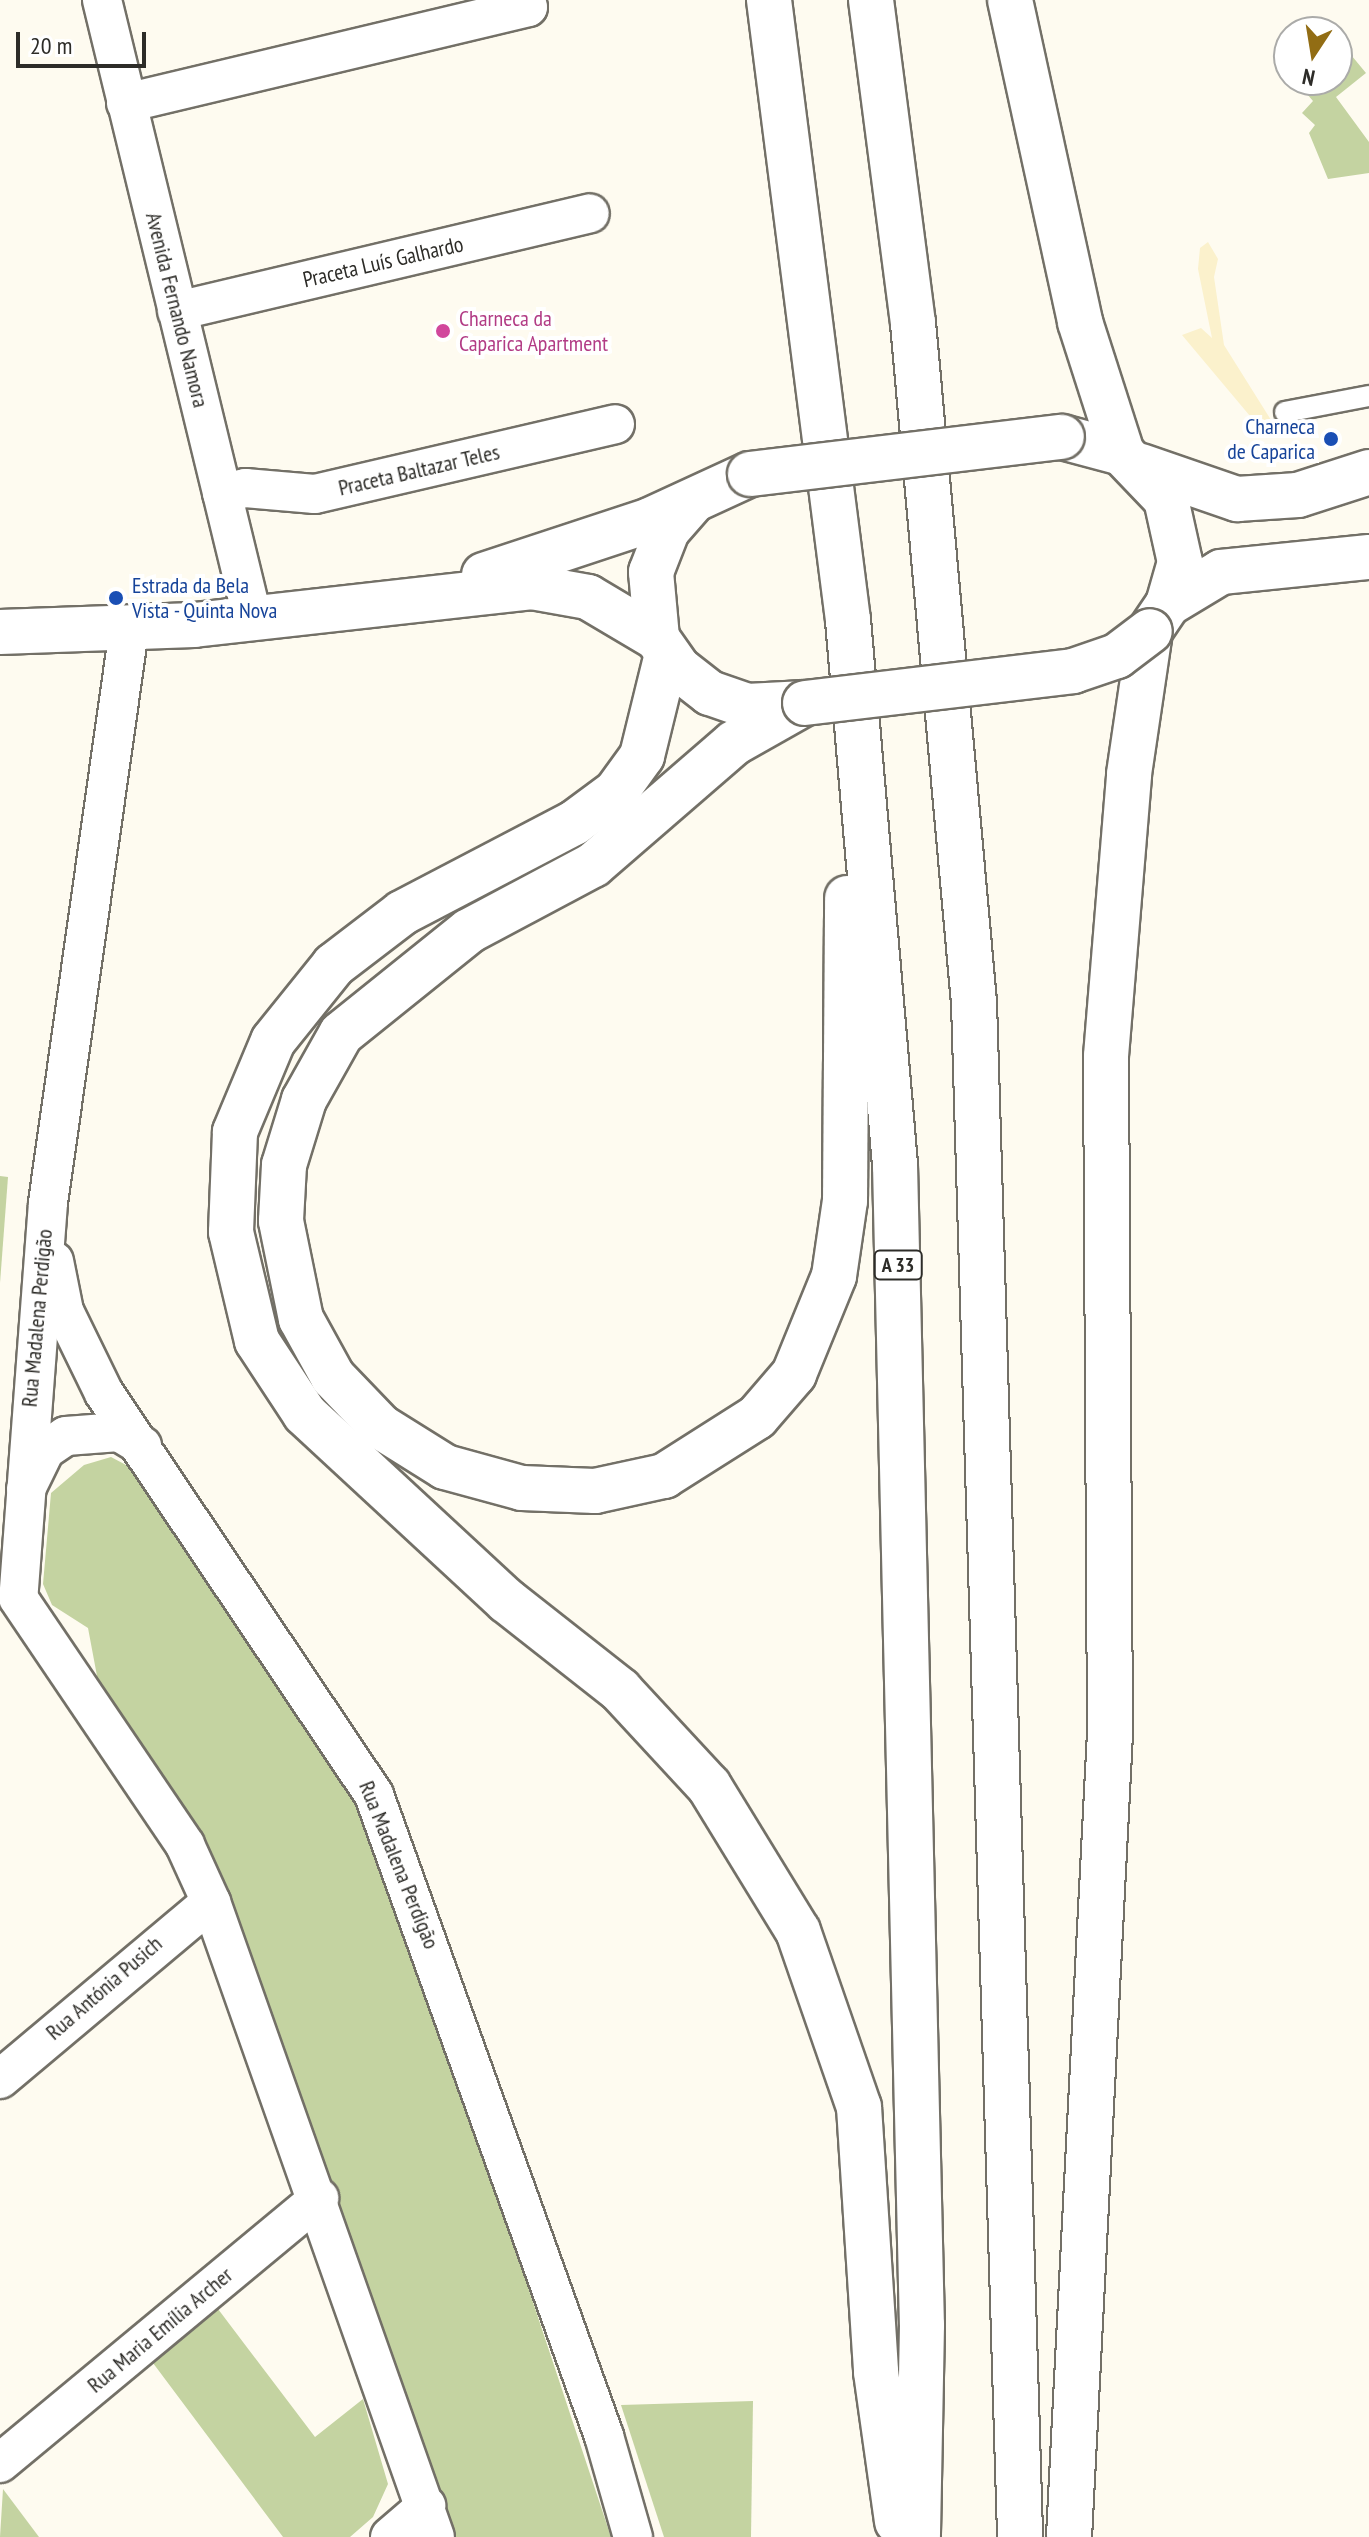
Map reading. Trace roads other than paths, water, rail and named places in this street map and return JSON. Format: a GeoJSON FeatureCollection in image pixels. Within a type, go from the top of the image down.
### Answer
{"type":"FeatureCollection","features":[{"type":"Feature","properties":{"kind":"main road","name":"A 33"},"geometry":{"type":"LineString","coordinates":[[769,0],[848,620],[895,1165],[922,2325],[918,2537]]}},
{"type":"Feature","properties":{"kind":"main road"},"geometry":{"type":"LineString","coordinates":[[871,0],[913,323],[974,1002],[1020,2537]]}},
{"type":"Feature","properties":{"kind":"main road"},"geometry":{"type":"LineString","coordinates":[[1010,0],[1084,338],[1130,459],[1175,518],[1180,562],[1159,618],[1129,774],[1106,1056],[1111,1704],[1069,2537]]}},
{"type":"Feature","properties":{"kind":"main road"},"geometry":{"type":"LineString","coordinates":[[391,606],[697,498],[750,474],[1062,437],[1130,459],[1176,484],[1237,499],[1298,495],[1369,472]]}},
{"type":"Feature","properties":{"kind":"main road"},"geometry":{"type":"LineString","coordinates":[[697,498],[657,551],[649,594],[662,646],[642,756],[616,792],[574,823],[402,913],[334,965],[273,1041],[235,1132],[231,1232],[257,1341],[305,1414],[507,1601],[620,1690],[709,1786],[798,1931],[859,2107],[876,2372],[899,2537]]}},
{"type":"Feature","properties":{"kind":"main road"},"geometry":{"type":"LineString","coordinates":[[0,632],[129,630],[391,606],[499,588],[559,589],[616,610],[662,646],[694,682],[729,700],[767,708],[1073,671],[1117,656],[1159,618],[1233,569],[1369,557]]}},
{"type":"Feature","properties":{"kind":"main road"},"geometry":{"type":"LineString","coordinates":[[805,703],[734,743],[593,865],[469,931],[402,981],[341,1034],[304,1100],[284,1165],[281,1221],[301,1319],[352,1397],[381,1427],[445,1467],[522,1488],[595,1491],[664,1476],[757,1417],[794,1374],[834,1276],[845,1201],[848,620]]}},
{"type":"Feature","properties":{"kind":"street","name":"Avenida Fernando Namora"},"geometry":{"type":"LineString","coordinates":[[102,0],[253,620]]}},
{"type":"Feature","properties":{"kind":"street"},"geometry":{"type":"LineString","coordinates":[[126,103],[528,7],[526,0]]}},
{"type":"Feature","properties":{"kind":"street","name":"Praceta Luís Galhardo"},"geometry":{"type":"LineString","coordinates":[[177,311],[590,213]]}},
{"type":"Feature","properties":{"kind":"street","name":"Praceta Baltazar Teles"},"geometry":{"type":"LineString","coordinates":[[222,493],[245,488],[315,494],[615,424]]}},
{"type":"Feature","properties":{"kind":"street","name":"Rua Madalena Perdigão"},"geometry":{"type":"LineString","coordinates":[[129,630],[48,1203],[9,1606],[185,1845],[211,1902],[319,2198],[430,2522]]}},
{"type":"Feature","properties":{"kind":"street","name":"Rua Madalena Perdigão"},"geometry":{"type":"LineString","coordinates":[[48,1203],[64,1311],[104,1393],[374,1795],[594,2407],[633,2537]]}},
{"type":"Feature","properties":{"kind":"street"},"geometry":{"type":"LineString","coordinates":[[18,1521],[29,1477],[45,1450],[66,1436],[106,1430],[142,1446]]}},
{"type":"Feature","properties":{"kind":"street","name":"Rua Antónia Pusich"},"geometry":{"type":"LineString","coordinates":[[0,2079],[211,1902]]}},
{"type":"Feature","properties":{"kind":"street","name":"Rua Maria Emília Archer"},"geometry":{"type":"LineString","coordinates":[[0,2463],[319,2198]]}},
{"type":"Feature","properties":{"kind":"street"},"geometry":{"type":"LineString","coordinates":[[390,2537],[430,2522]]}},
{"type":"Feature","properties":{"kind":"lane"},"geometry":{"type":"LineString","coordinates":[[1285,412],[1369,396]]}},
{"type":"Feature","properties":{"kind":"place","name":"Charneca da Caparica Apartment"},"geometry":{"type":"Point","coordinates":[443,331]}},
{"type":"Feature","properties":{"kind":"place","name":"Charneca de Caparica"},"geometry":{"type":"Point","coordinates":[1331,439]}},
{"type":"Feature","properties":{"kind":"place","name":"Estrada da Bela Vista - Quinta Nova"},"geometry":{"type":"Point","coordinates":[116,598]}}]}
